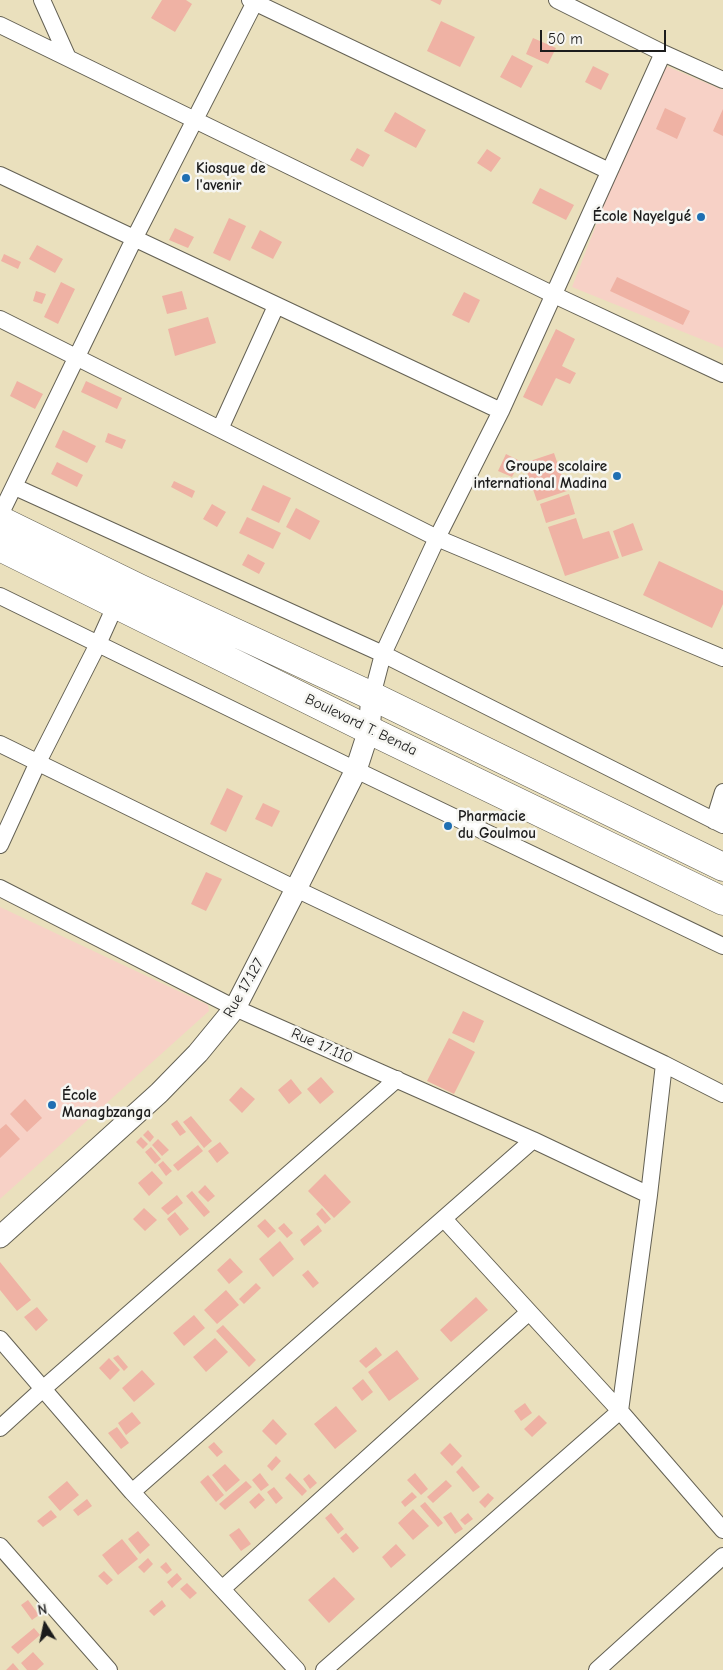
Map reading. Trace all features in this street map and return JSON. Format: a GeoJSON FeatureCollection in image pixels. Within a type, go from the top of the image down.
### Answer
{"type":"FeatureCollection","features":[{"type":"Feature","properties":{"kind":"highway","name":"Boulevard T. Benda"},"geometry":{"type":"LineString","coordinates":[[0,520],[139,588],[372,696],[723,867]]}},
{"type":"Feature","properties":{"kind":"highway","name":"Boulevard T. Benda"},"geometry":{"type":"LineString","coordinates":[[0,547],[369,730],[723,900]]}},
{"type":"Feature","properties":{"kind":"street"},"geometry":{"type":"LineString","coordinates":[[42,0],[68,58]]}},
{"type":"Feature","properties":{"kind":"street"},"geometry":{"type":"LineString","coordinates":[[558,0],[663,54],[723,80]]}},
{"type":"Feature","properties":{"kind":"street"},"geometry":{"type":"LineString","coordinates":[[0,515],[134,239],[253,1],[609,172]]}},
{"type":"Feature","properties":{"kind":"street"},"geometry":{"type":"LineString","coordinates":[[0,26],[552,294],[723,374]]}},
{"type":"Feature","properties":{"kind":"street"},"geometry":{"type":"LineString","coordinates":[[372,696],[383,654],[437,538],[501,411],[552,294],[663,54]]}},
{"type":"Feature","properties":{"kind":"street"},"geometry":{"type":"LineString","coordinates":[[0,175],[501,411]]}},
{"type":"Feature","properties":{"kind":"street"},"geometry":{"type":"LineString","coordinates":[[220,429],[276,306]]}},
{"type":"Feature","properties":{"kind":"street"},"geometry":{"type":"LineString","coordinates":[[0,319],[437,538],[723,658]]}},
{"type":"Feature","properties":{"kind":"street"},"geometry":{"type":"LineString","coordinates":[[14,486],[383,654],[718,823],[723,792]]}},
{"type":"Feature","properties":{"kind":"street"},"geometry":{"type":"LineString","coordinates":[[0,596],[723,946]]}},
{"type":"Feature","properties":{"kind":"street"},"geometry":{"type":"LineString","coordinates":[[0,845],[38,762],[98,644],[116,604]]}},
{"type":"Feature","properties":{"kind":"street","name":"Rue 17.127"},"geometry":{"type":"LineString","coordinates":[[0,1237],[159,1093],[198,1053],[235,1008],[356,770],[369,730],[372,696]]}},
{"type":"Feature","properties":{"kind":"street"},"geometry":{"type":"LineString","coordinates":[[0,744],[296,890],[664,1064],[723,1094]]}},
{"type":"Feature","properties":{"kind":"street","name":"Rue 17.110"},"geometry":{"type":"LineString","coordinates":[[0,888],[235,1008],[533,1140],[649,1195]]}},
{"type":"Feature","properties":{"kind":"street"},"geometry":{"type":"LineString","coordinates":[[324,1670],[620,1411],[649,1195],[664,1064]]}},
{"type":"Feature","properties":{"kind":"street"},"geometry":{"type":"LineString","coordinates":[[0,1428],[397,1079]]}},
{"type":"Feature","properties":{"kind":"street"},"geometry":{"type":"LineString","coordinates":[[132,1492],[533,1140]]}},
{"type":"Feature","properties":{"kind":"street"},"geometry":{"type":"LineString","coordinates":[[444,1219],[620,1411],[723,1530]]}},
{"type":"Feature","properties":{"kind":"street"},"geometry":{"type":"LineString","coordinates":[[222,1589],[529,1312]]}},
{"type":"Feature","properties":{"kind":"street"},"geometry":{"type":"LineString","coordinates":[[0,1339],[132,1492],[297,1670]]}},
{"type":"Feature","properties":{"kind":"street"},"geometry":{"type":"LineString","coordinates":[[0,1546],[109,1670]]}},
{"type":"Feature","properties":{"kind":"street"},"geometry":{"type":"LineString","coordinates":[[597,1670],[723,1556]]}},
{"type":"Feature","properties":{"kind":"shaded area"},"geometry":{"type":"Polygon","coordinates":[[[659,63],[723,90],[723,348],[572,287],[659,63]]]}},
{"type":"Feature","properties":{"kind":"shaded area","name":"École Managbzanga"},"geometry":{"type":"Polygon","coordinates":[[[0,907],[208,1005],[209,1011],[0,1199],[0,907]]]}},
{"type":"Feature","properties":{"kind":"building"},"geometry":{"type":"Polygon","coordinates":[[[162,0],[186,0],[192,4],[175,32],[151,18],[162,0]]]}},
{"type":"Feature","properties":{"kind":"building"},"geometry":{"type":"Polygon","coordinates":[[[430,0],[442,0],[440,5],[430,0]]]}},
{"type":"Feature","properties":{"kind":"building"},"geometry":{"type":"Polygon","coordinates":[[[441,21],[475,37],[460,67],[427,51],[441,21]]]}},
{"type":"Feature","properties":{"kind":"building"},"geometry":{"type":"Polygon","coordinates":[[[533,38],[556,48],[548,64],[526,54],[533,38]]]}},
{"type":"Feature","properties":{"kind":"building"},"geometry":{"type":"Polygon","coordinates":[[[512,55],[533,66],[521,88],[500,77],[512,55]]]}},
{"type":"Feature","properties":{"kind":"building"},"geometry":{"type":"Polygon","coordinates":[[[593,66],[609,74],[601,90],[585,82],[593,66]]]}},
{"type":"Feature","properties":{"kind":"building"},"geometry":{"type":"Polygon","coordinates":[[[665,108],[686,118],[677,139],[656,129],[665,108]]]}},
{"type":"Feature","properties":{"kind":"building"},"geometry":{"type":"Polygon","coordinates":[[[723,109],[723,136],[713,131],[723,109]]]}},
{"type":"Feature","properties":{"kind":"building"},"geometry":{"type":"Polygon","coordinates":[[[395,112],[426,130],[416,148],[384,131],[395,112]]]}},
{"type":"Feature","properties":{"kind":"building"},"geometry":{"type":"Polygon","coordinates":[[[357,148],[370,155],[363,167],[350,160],[357,148]]]}},
{"type":"Feature","properties":{"kind":"building"},"geometry":{"type":"Polygon","coordinates":[[[487,149],[501,158],[491,172],[477,163],[487,149]]]}},
{"type":"Feature","properties":{"kind":"building"},"geometry":{"type":"Polygon","coordinates":[[[540,188],[574,205],[566,220],[532,203],[540,188]]]}},
{"type":"Feature","properties":{"kind":"building"},"geometry":{"type":"Polygon","coordinates":[[[229,218],[246,226],[230,261],[213,253],[229,218]]]}},
{"type":"Feature","properties":{"kind":"building"},"geometry":{"type":"Polygon","coordinates":[[[175,228],[194,237],[188,248],[169,240],[175,228]]]}},
{"type":"Feature","properties":{"kind":"building"},"geometry":{"type":"Polygon","coordinates":[[[260,230],[282,242],[273,259],[251,248],[260,230]]]}},
{"type":"Feature","properties":{"kind":"building"},"geometry":{"type":"Polygon","coordinates":[[[37,245],[63,259],[55,273],[29,259],[37,245]]]}},
{"type":"Feature","properties":{"kind":"building"},"geometry":{"type":"Polygon","coordinates":[[[4,254],[21,262],[18,269],[1,261],[4,254]]]}},
{"type":"Feature","properties":{"kind":"building"},"geometry":{"type":"Polygon","coordinates":[[[617,277],[690,311],[683,325],[610,291],[617,277]]]}},
{"type":"Feature","properties":{"kind":"building"},"geometry":{"type":"Polygon","coordinates":[[[61,282],[75,289],[58,324],[44,317],[61,282]]]}},
{"type":"Feature","properties":{"kind":"building"},"geometry":{"type":"Polygon","coordinates":[[[36,291],[46,294],[42,304],[33,301],[36,291]]]}},
{"type":"Feature","properties":{"kind":"building"},"geometry":{"type":"Polygon","coordinates":[[[182,291],[187,309],[167,314],[162,296],[182,291]]]}},
{"type":"Feature","properties":{"kind":"building"},"geometry":{"type":"Polygon","coordinates":[[[464,292],[480,300],[469,323],[452,315],[464,292]]]}},
{"type":"Feature","properties":{"kind":"building"},"geometry":{"type":"Polygon","coordinates":[[[208,317],[216,343],[175,356],[168,329],[208,317]]]}},
{"type":"Feature","properties":{"kind":"building"},"geometry":{"type":"Polygon","coordinates":[[[556,329],[575,339],[562,366],[576,373],[570,384],[556,378],[542,406],[523,397],[556,329]]]}},
{"type":"Feature","properties":{"kind":"building"},"geometry":{"type":"Polygon","coordinates":[[[17,381],[43,394],[35,409],[10,396],[17,381]]]}},
{"type":"Feature","properties":{"kind":"building"},"geometry":{"type":"Polygon","coordinates":[[[86,381],[122,398],[117,409],[81,392],[86,381]]]}},
{"type":"Feature","properties":{"kind":"building"},"geometry":{"type":"Polygon","coordinates":[[[63,430],[96,446],[87,463],[55,447],[63,430]]]}},
{"type":"Feature","properties":{"kind":"building"},"geometry":{"type":"Polygon","coordinates":[[[108,433],[126,440],[122,449],[105,442],[108,433]]]}},
{"type":"Feature","properties":{"kind":"building"},"geometry":{"type":"Polygon","coordinates":[[[554,453],[567,491],[537,501],[524,463],[554,453]]]}},
{"type":"Feature","properties":{"kind":"building"},"geometry":{"type":"Polygon","coordinates":[[[506,454],[520,461],[512,477],[498,471],[506,454]]]}},
{"type":"Feature","properties":{"kind":"building"},"geometry":{"type":"Polygon","coordinates":[[[57,462],[83,475],[77,487],[51,474],[57,462]]]}},
{"type":"Feature","properties":{"kind":"building"},"geometry":{"type":"Polygon","coordinates":[[[174,481],[195,491],[192,498],[171,487],[174,481]]]}},
{"type":"Feature","properties":{"kind":"building"},"geometry":{"type":"Polygon","coordinates":[[[263,485],[291,498],[279,523],[251,510],[263,485]]]}},
{"type":"Feature","properties":{"kind":"building"},"geometry":{"type":"Polygon","coordinates":[[[569,494],[575,514],[546,523],[540,504],[569,494]]]}},
{"type":"Feature","properties":{"kind":"building"},"geometry":{"type":"Polygon","coordinates":[[[212,504],[226,512],[217,527],[203,519],[212,504]]]}},
{"type":"Feature","properties":{"kind":"building"},"geometry":{"type":"Polygon","coordinates":[[[296,508],[320,521],[310,540],[286,527],[296,508]]]}},
{"type":"Feature","properties":{"kind":"building"},"geometry":{"type":"Polygon","coordinates":[[[247,517],[281,533],[273,549],[239,533],[247,517]]]}},
{"type":"Feature","properties":{"kind":"building"},"geometry":{"type":"Polygon","coordinates":[[[576,518],[583,539],[609,531],[619,558],[565,576],[548,527],[576,518]]]}},
{"type":"Feature","properties":{"kind":"building"},"geometry":{"type":"Polygon","coordinates":[[[633,523],[643,550],[622,557],[613,531],[633,523]]]}},
{"type":"Feature","properties":{"kind":"building"},"geometry":{"type":"Polygon","coordinates":[[[248,554],[265,563],[259,574],[242,565],[248,554]]]}},
{"type":"Feature","properties":{"kind":"building"},"geometry":{"type":"Polygon","coordinates":[[[659,561],[723,591],[723,604],[712,628],[643,595],[659,561]]]}},
{"type":"Feature","properties":{"kind":"building"},"geometry":{"type":"Polygon","coordinates":[[[227,788],[243,796],[226,832],[210,824],[227,788]]]}},
{"type":"Feature","properties":{"kind":"building"},"geometry":{"type":"Polygon","coordinates":[[[263,803],[280,811],[272,827],[255,819],[263,803]]]}},
{"type":"Feature","properties":{"kind":"building"},"geometry":{"type":"Polygon","coordinates":[[[206,872],[222,879],[206,911],[191,904],[206,872]]]}},
{"type":"Feature","properties":{"kind":"building"},"geometry":{"type":"Polygon","coordinates":[[[463,1011],[484,1021],[474,1043],[452,1033],[463,1011]]]}},
{"type":"Feature","properties":{"kind":"building"},"geometry":{"type":"Polygon","coordinates":[[[449,1038],[475,1052],[454,1094],[427,1081],[449,1038]]]}},
{"type":"Feature","properties":{"kind":"building"},"geometry":{"type":"Polygon","coordinates":[[[321,1077],[334,1092],[320,1104],[307,1089],[321,1077]]]}},
{"type":"Feature","properties":{"kind":"building"},"geometry":{"type":"Polygon","coordinates":[[[291,1079],[302,1093],[289,1104],[278,1090],[291,1079]]]}},
{"type":"Feature","properties":{"kind":"building"},"geometry":{"type":"Polygon","coordinates":[[[241,1087],[255,1099],[242,1113],[229,1100],[241,1087]]]}},
{"type":"Feature","properties":{"kind":"building"},"geometry":{"type":"Polygon","coordinates":[[[25,1099],[42,1118],[27,1132],[10,1114],[25,1099]]]}},
{"type":"Feature","properties":{"kind":"building"},"geometry":{"type":"Polygon","coordinates":[[[191,1116],[212,1141],[204,1148],[183,1122],[191,1116]]]}},
{"type":"Feature","properties":{"kind":"building"},"geometry":{"type":"Polygon","coordinates":[[[177,1120],[186,1132],[180,1136],[171,1124],[177,1120]]]}},
{"type":"Feature","properties":{"kind":"building"},"geometry":{"type":"Polygon","coordinates":[[[6,1124],[20,1139],[0,1158],[0,1129],[6,1124]]]}},
{"type":"Feature","properties":{"kind":"building"},"geometry":{"type":"Polygon","coordinates":[[[148,1130],[154,1137],[150,1142],[143,1135],[148,1130]]]}},
{"type":"Feature","properties":{"kind":"building"},"geometry":{"type":"Polygon","coordinates":[[[141,1137],[148,1144],[143,1149],[136,1142],[141,1137]]]}},
{"type":"Feature","properties":{"kind":"building"},"geometry":{"type":"Polygon","coordinates":[[[158,1139],[169,1150],[162,1156],[152,1145],[158,1139]]]}},
{"type":"Feature","properties":{"kind":"building"},"geometry":{"type":"Polygon","coordinates":[[[220,1142],[229,1153],[217,1163],[208,1151],[220,1142]]]}},
{"type":"Feature","properties":{"kind":"building"},"geometry":{"type":"Polygon","coordinates":[[[198,1145],[203,1151],[178,1171],[173,1165],[198,1145]]]}},
{"type":"Feature","properties":{"kind":"building"},"geometry":{"type":"Polygon","coordinates":[[[151,1147],[161,1159],[155,1164],[145,1152],[151,1147]]]}},
{"type":"Feature","properties":{"kind":"building"},"geometry":{"type":"Polygon","coordinates":[[[163,1161],[172,1171],[166,1176],[158,1165],[163,1161]]]}},
{"type":"Feature","properties":{"kind":"building"},"geometry":{"type":"Polygon","coordinates":[[[152,1171],[163,1183],[149,1196],[138,1183],[152,1171]]]}},
{"type":"Feature","properties":{"kind":"building"},"geometry":{"type":"Polygon","coordinates":[[[325,1174],[351,1202],[334,1218],[308,1191],[325,1174]]]}},
{"type":"Feature","properties":{"kind":"building"},"geometry":{"type":"Polygon","coordinates":[[[205,1185],[215,1196],[208,1202],[198,1192],[205,1185]]]}},
{"type":"Feature","properties":{"kind":"building"},"geometry":{"type":"Polygon","coordinates":[[[192,1191],[210,1212],[204,1217],[186,1196],[192,1191]]]}},
{"type":"Feature","properties":{"kind":"building"},"geometry":{"type":"Polygon","coordinates":[[[177,1195],[183,1203],[168,1215],[161,1208],[177,1195]]]}},
{"type":"Feature","properties":{"kind":"building"},"geometry":{"type":"Polygon","coordinates":[[[144,1208],[157,1220],[145,1231],[133,1219],[144,1208]]]}},
{"type":"Feature","properties":{"kind":"building"},"geometry":{"type":"Polygon","coordinates":[[[322,1208],[331,1219],[325,1224],[316,1214],[322,1208]]]}},
{"type":"Feature","properties":{"kind":"building"},"geometry":{"type":"Polygon","coordinates":[[[175,1212],[189,1229],[180,1236],[167,1219],[175,1212]]]}},
{"type":"Feature","properties":{"kind":"building"},"geometry":{"type":"Polygon","coordinates":[[[265,1219],[276,1231],[268,1238],[257,1226],[265,1219]]]}},
{"type":"Feature","properties":{"kind":"building"},"geometry":{"type":"Polygon","coordinates":[[[284,1223],[293,1233],[287,1238],[278,1228],[284,1223]]]}},
{"type":"Feature","properties":{"kind":"building"},"geometry":{"type":"Polygon","coordinates":[[[318,1225],[322,1231],[304,1246],[300,1240],[318,1225]]]}},
{"type":"Feature","properties":{"kind":"building"},"geometry":{"type":"Polygon","coordinates":[[[280,1241],[294,1259],[273,1277],[259,1259],[280,1241]]]}},
{"type":"Feature","properties":{"kind":"building"},"geometry":{"type":"Polygon","coordinates":[[[230,1258],[243,1272],[229,1284],[217,1270],[230,1258]]]}},
{"type":"Feature","properties":{"kind":"building"},"geometry":{"type":"Polygon","coordinates":[[[0,1262],[31,1300],[17,1311],[0,1290],[0,1262]]]}},
{"type":"Feature","properties":{"kind":"building"},"geometry":{"type":"Polygon","coordinates":[[[308,1270],[319,1283],[313,1288],[302,1275],[308,1270]]]}},
{"type":"Feature","properties":{"kind":"building"},"geometry":{"type":"Polygon","coordinates":[[[256,1283],[261,1288],[244,1304],[239,1299],[256,1283]]]}},
{"type":"Feature","properties":{"kind":"building"},"geometry":{"type":"Polygon","coordinates":[[[226,1290],[239,1305],[217,1324],[204,1310],[226,1290]]]}},
{"type":"Feature","properties":{"kind":"building"},"geometry":{"type":"Polygon","coordinates":[[[476,1297],[488,1310],[451,1342],[440,1330],[476,1297]]]}},
{"type":"Feature","properties":{"kind":"building"},"geometry":{"type":"Polygon","coordinates":[[[37,1307],[48,1320],[36,1331],[24,1317],[37,1307]]]}},
{"type":"Feature","properties":{"kind":"building"},"geometry":{"type":"Polygon","coordinates":[[[194,1315],[205,1328],[184,1346],[173,1333],[194,1315]]]}},
{"type":"Feature","properties":{"kind":"building"},"geometry":{"type":"Polygon","coordinates":[[[223,1325],[256,1360],[249,1367],[216,1331],[223,1325]]]}},
{"type":"Feature","properties":{"kind":"building"},"geometry":{"type":"Polygon","coordinates":[[[215,1338],[228,1352],[206,1372],[193,1357],[215,1338]]]}},
{"type":"Feature","properties":{"kind":"building"},"geometry":{"type":"Polygon","coordinates":[[[376,1347],[382,1355],[366,1368],[359,1361],[376,1347]]]}},
{"type":"Feature","properties":{"kind":"building"},"geometry":{"type":"Polygon","coordinates":[[[397,1350],[419,1379],[389,1401],[368,1372],[397,1350]]]}},
{"type":"Feature","properties":{"kind":"building"},"geometry":{"type":"Polygon","coordinates":[[[118,1355],[128,1367],[124,1371],[113,1358],[118,1355]]]}},
{"type":"Feature","properties":{"kind":"building"},"geometry":{"type":"Polygon","coordinates":[[[109,1358],[120,1370],[110,1380],[99,1368],[109,1358]]]}},
{"type":"Feature","properties":{"kind":"building"},"geometry":{"type":"Polygon","coordinates":[[[142,1370],[155,1384],[134,1402],[122,1388],[142,1370]]]}},
{"type":"Feature","properties":{"kind":"building"},"geometry":{"type":"Polygon","coordinates":[[[363,1379],[373,1392],[362,1401],[352,1388],[363,1379]]]}},
{"type":"Feature","properties":{"kind":"building"},"geometry":{"type":"Polygon","coordinates":[[[525,1403],[532,1413],[521,1421],[514,1411],[525,1403]]]}},
{"type":"Feature","properties":{"kind":"building"},"geometry":{"type":"Polygon","coordinates":[[[336,1406],[357,1431],[335,1449],[314,1424],[336,1406]]]}},
{"type":"Feature","properties":{"kind":"building"},"geometry":{"type":"Polygon","coordinates":[[[132,1412],[141,1423],[126,1435],[118,1423],[132,1412]]]}},
{"type":"Feature","properties":{"kind":"building"},"geometry":{"type":"Polygon","coordinates":[[[539,1415],[547,1423],[532,1437],[524,1429],[539,1415]]]}},
{"type":"Feature","properties":{"kind":"building"},"geometry":{"type":"Polygon","coordinates":[[[273,1419],[287,1434],[276,1445],[262,1431],[273,1419]]]}},
{"type":"Feature","properties":{"kind":"building"},"geometry":{"type":"Polygon","coordinates":[[[117,1427],[129,1443],[121,1449],[108,1433],[117,1427]]]}},
{"type":"Feature","properties":{"kind":"building"},"geometry":{"type":"Polygon","coordinates":[[[214,1442],[223,1452],[217,1457],[208,1447],[214,1442]]]}},
{"type":"Feature","properties":{"kind":"building"},"geometry":{"type":"Polygon","coordinates":[[[450,1443],[462,1456],[452,1466],[440,1453],[450,1443]]]}},
{"type":"Feature","properties":{"kind":"building"},"geometry":{"type":"Polygon","coordinates":[[[276,1456],[281,1461],[272,1471],[267,1466],[276,1456]]]}},
{"type":"Feature","properties":{"kind":"building"},"geometry":{"type":"Polygon","coordinates":[[[225,1464],[240,1480],[226,1492],[212,1475],[225,1464]]]}},
{"type":"Feature","properties":{"kind":"building"},"geometry":{"type":"Polygon","coordinates":[[[462,1466],[480,1487],[473,1492],[456,1472],[462,1466]]]}},
{"type":"Feature","properties":{"kind":"building"},"geometry":{"type":"Polygon","coordinates":[[[260,1473],[269,1485],[261,1491],[252,1480],[260,1473]]]}},
{"type":"Feature","properties":{"kind":"building"},"geometry":{"type":"Polygon","coordinates":[[[290,1473],[307,1491],[302,1496],[285,1478],[290,1473]]]}},
{"type":"Feature","properties":{"kind":"building"},"geometry":{"type":"Polygon","coordinates":[[[415,1473],[428,1489],[421,1495],[407,1480],[415,1473]]]}},
{"type":"Feature","properties":{"kind":"building"},"geometry":{"type":"Polygon","coordinates":[[[309,1474],[317,1483],[310,1489],[303,1479],[309,1474]]]}},
{"type":"Feature","properties":{"kind":"building"},"geometry":{"type":"Polygon","coordinates":[[[208,1475],[224,1495],[216,1502],[200,1482],[208,1475]]]}},
{"type":"Feature","properties":{"kind":"building"},"geometry":{"type":"Polygon","coordinates":[[[446,1480],[452,1486],[433,1503],[427,1497],[446,1480]]]}},
{"type":"Feature","properties":{"kind":"building"},"geometry":{"type":"Polygon","coordinates":[[[67,1481],[79,1495],[60,1511],[48,1497],[67,1481]]]}},
{"type":"Feature","properties":{"kind":"building"},"geometry":{"type":"Polygon","coordinates":[[[246,1481],[252,1487],[225,1510],[219,1504],[246,1481]]]}},
{"type":"Feature","properties":{"kind":"building"},"geometry":{"type":"Polygon","coordinates":[[[274,1487],[283,1498],[276,1504],[267,1492],[274,1487]]]}},
{"type":"Feature","properties":{"kind":"building"},"geometry":{"type":"Polygon","coordinates":[[[412,1492],[417,1497],[405,1507],[401,1502],[412,1492]]]}},
{"type":"Feature","properties":{"kind":"building"},"geometry":{"type":"Polygon","coordinates":[[[259,1493],[265,1500],[255,1509],[249,1502],[259,1493]]]}},
{"type":"Feature","properties":{"kind":"building"},"geometry":{"type":"Polygon","coordinates":[[[488,1493],[494,1498],[485,1508],[479,1502],[488,1493]]]}},
{"type":"Feature","properties":{"kind":"building"},"geometry":{"type":"Polygon","coordinates":[[[87,1499],[92,1506],[78,1516],[73,1510],[87,1499]]]}},
{"type":"Feature","properties":{"kind":"building"},"geometry":{"type":"Polygon","coordinates":[[[425,1502],[443,1523],[438,1527],[420,1506],[425,1502]]]}},
{"type":"Feature","properties":{"kind":"building"},"geometry":{"type":"Polygon","coordinates":[[[413,1509],[429,1526],[413,1540],[398,1523],[413,1509]]]}},
{"type":"Feature","properties":{"kind":"building"},"geometry":{"type":"Polygon","coordinates":[[[51,1510],[57,1517],[43,1527],[37,1521],[51,1510]]]}},
{"type":"Feature","properties":{"kind":"building"},"geometry":{"type":"Polygon","coordinates":[[[451,1512],[463,1529],[455,1534],[443,1517],[451,1512]]]}},
{"type":"Feature","properties":{"kind":"building"},"geometry":{"type":"Polygon","coordinates":[[[331,1513],[344,1529],[338,1534],[325,1518],[331,1513]]]}},
{"type":"Feature","properties":{"kind":"building"},"geometry":{"type":"Polygon","coordinates":[[[468,1513],[473,1519],[465,1525],[460,1520],[468,1513]]]}},
{"type":"Feature","properties":{"kind":"building"},"geometry":{"type":"Polygon","coordinates":[[[239,1528],[251,1544],[241,1551],[229,1535],[239,1528]]]}},
{"type":"Feature","properties":{"kind":"building"},"geometry":{"type":"Polygon","coordinates":[[[138,1531],[150,1545],[140,1554],[128,1539],[138,1531]]]}},
{"type":"Feature","properties":{"kind":"building"},"geometry":{"type":"Polygon","coordinates":[[[346,1533],[359,1548],[353,1553],[340,1538],[346,1533]]]}},
{"type":"Feature","properties":{"kind":"building"},"geometry":{"type":"Polygon","coordinates":[[[122,1539],[138,1559],[118,1575],[102,1555],[122,1539]]]}},
{"type":"Feature","properties":{"kind":"building"},"geometry":{"type":"Polygon","coordinates":[[[396,1544],[406,1555],[391,1568],[382,1557],[396,1544]]]}},
{"type":"Feature","properties":{"kind":"building"},"geometry":{"type":"Polygon","coordinates":[[[148,1558],[153,1564],[144,1573],[138,1567],[148,1558]]]}},
{"type":"Feature","properties":{"kind":"building"},"geometry":{"type":"Polygon","coordinates":[[[166,1562],[172,1570],[167,1574],[160,1567],[166,1562]]]}},
{"type":"Feature","properties":{"kind":"building"},"geometry":{"type":"Polygon","coordinates":[[[104,1571],[113,1580],[107,1585],[98,1576],[104,1571]]]}},
{"type":"Feature","properties":{"kind":"building"},"geometry":{"type":"Polygon","coordinates":[[[177,1573],[182,1579],[172,1588],[167,1582],[177,1573]]]}},
{"type":"Feature","properties":{"kind":"building"},"geometry":{"type":"Polygon","coordinates":[[[334,1577],[355,1599],[329,1623],[308,1600],[334,1577]]]}},
{"type":"Feature","properties":{"kind":"building"},"geometry":{"type":"Polygon","coordinates":[[[187,1583],[197,1593],[190,1599],[180,1589],[187,1583]]]}},
{"type":"Feature","properties":{"kind":"building"},"geometry":{"type":"Polygon","coordinates":[[[28,1600],[39,1615],[32,1620],[21,1605],[28,1600]]]}},
{"type":"Feature","properties":{"kind":"building"},"geometry":{"type":"Polygon","coordinates":[[[162,1600],[166,1606],[154,1616],[149,1611],[162,1600]]]}},
{"type":"Feature","properties":{"kind":"building"},"geometry":{"type":"Polygon","coordinates":[[[34,1628],[40,1635],[18,1654],[11,1647],[34,1628]]]}},
{"type":"Feature","properties":{"kind":"building"},"geometry":{"type":"Polygon","coordinates":[[[33,1652],[44,1664],[37,1670],[27,1670],[21,1663],[33,1652]]]}},
{"type":"Feature","properties":{"kind":"building"},"geometry":{"type":"Polygon","coordinates":[[[13,1663],[19,1670],[6,1670],[13,1663]]]}},
{"type":"Feature","properties":{"kind":"place","name":"Kiosque de l'avenir"},"geometry":{"type":"Point","coordinates":[186,178]}},
{"type":"Feature","properties":{"kind":"place","name":"École Nayelgué"},"geometry":{"type":"Point","coordinates":[701,217]}},
{"type":"Feature","properties":{"kind":"place","name":"Groupe scolaire international Madina"},"geometry":{"type":"Point","coordinates":[617,476]}},
{"type":"Feature","properties":{"kind":"place","name":"Pharmacie du Goulmou"},"geometry":{"type":"Point","coordinates":[448,826]}},
{"type":"Feature","properties":{"kind":"place","name":"École Managbzanga"},"geometry":{"type":"Point","coordinates":[52,1105]}}]}
